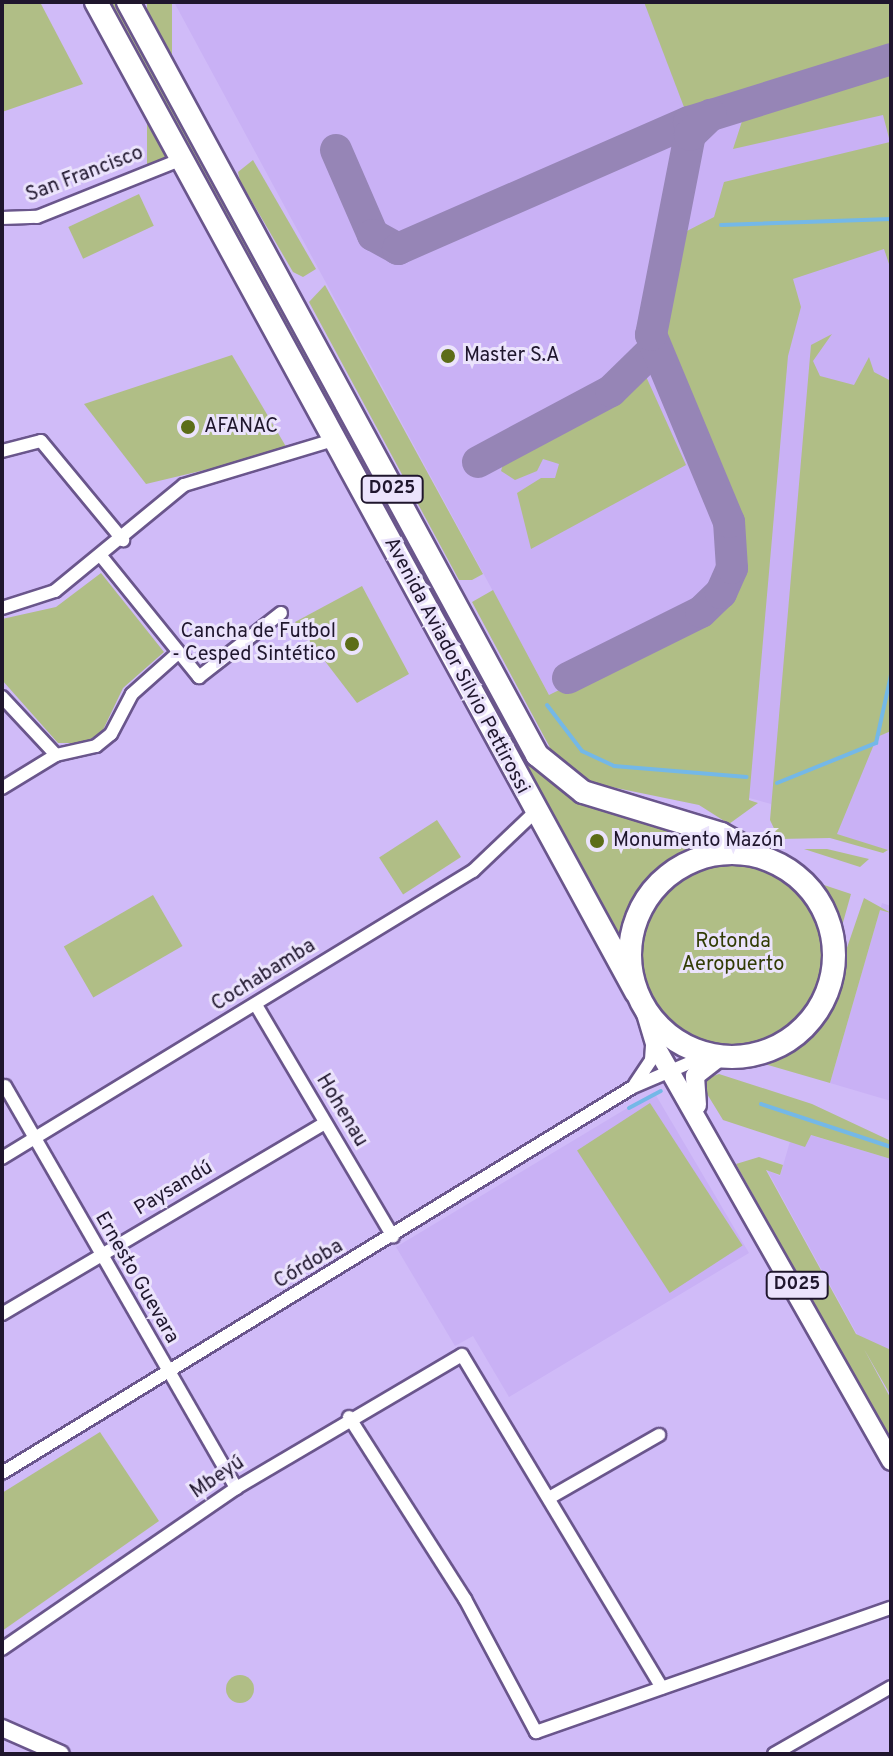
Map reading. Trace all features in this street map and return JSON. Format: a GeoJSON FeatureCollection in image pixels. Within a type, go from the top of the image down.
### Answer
{"type":"FeatureCollection","features":[{"type":"Feature","properties":{"kind":"highway","name":"Avenida Aviador Silvio Pettirossi"},"geometry":{"type":"LineString","coordinates":[[96,2],[640,1000]]}},
{"type":"Feature","properties":{"kind":"highway","name":"Avenida Aviador Silvio Pettirossi"},"geometry":{"type":"LineString","coordinates":[[128,2],[537,755],[583,792],[721,834],[761,856]]}},
{"type":"Feature","properties":{"kind":"highway","name":"D025"},"geometry":{"type":"LineString","coordinates":[[708,855],[761,856],[793,873],[823,908],[832,976],[811,1019],[793,1036],[749,1055],[716,1055],[675,1040],[640,1000],[633,927],[661,881],[708,855]]}},
{"type":"Feature","properties":{"kind":"main road","name":"Avenida Aviador Silvio Pettirossi"},"geometry":{"type":"LineString","coordinates":[[640,1000],[651,1037],[669,1070],[699,1112],[891,1461]]}},
{"type":"Feature","properties":{"kind":"main road","name":"Avenida Aviador Silvio Pettirossi"},"geometry":{"type":"LineString","coordinates":[[699,1112],[695,1076],[716,1055]]}},
{"type":"Feature","properties":{"kind":"main road"},"geometry":{"type":"LineString","coordinates":[[2,1728],[61,1754]]}},
{"type":"Feature","properties":{"kind":"street","name":"San Francisco"},"geometry":{"type":"LineString","coordinates":[[2,218],[37,217],[182,159]]}},
{"type":"Feature","properties":{"kind":"street"},"geometry":{"type":"LineString","coordinates":[[2,608],[48,596],[123,540],[184,485],[333,440]]}},
{"type":"Feature","properties":{"kind":"street"},"geometry":{"type":"LineString","coordinates":[[2,451],[41,441],[123,540]]}},
{"type":"Feature","properties":{"kind":"street"},"geometry":{"type":"LineString","coordinates":[[101,556],[193,672],[206,675],[281,613]]}},
{"type":"Feature","properties":{"kind":"street"},"geometry":{"type":"LineString","coordinates":[[2,788],[56,755],[83,751],[111,734],[132,694],[178,653]]}},
{"type":"Feature","properties":{"kind":"street"},"geometry":{"type":"LineString","coordinates":[[2,697],[56,755]]}},
{"type":"Feature","properties":{"kind":"street","name":"Cochabamba"},"geometry":{"type":"LineString","coordinates":[[2,1158],[473,871],[535,812]]}},
{"type":"Feature","properties":{"kind":"street","name":"Hohenau"},"geometry":{"type":"LineString","coordinates":[[256,1005],[393,1237]]}},
{"type":"Feature","properties":{"kind":"street"},"geometry":{"type":"LineString","coordinates":[[633,1087],[651,1060],[651,1037]]}},
{"type":"Feature","properties":{"kind":"street","name":"Córdoba"},"geometry":{"type":"LineString","coordinates":[[2,1473],[393,1237],[633,1087],[669,1070],[716,1055]]}},
{"type":"Feature","properties":{"kind":"street","name":"Ernesto Guevara"},"geometry":{"type":"LineString","coordinates":[[5,1086],[236,1488]]}},
{"type":"Feature","properties":{"kind":"street","name":"Paysandú"},"geometry":{"type":"LineString","coordinates":[[2,1314],[325,1123]]}},
{"type":"Feature","properties":{"kind":"street","name":"Mbeyú"},"geometry":{"type":"LineString","coordinates":[[2,1649],[236,1488],[349,1417],[465,1356],[549,1498]]}},
{"type":"Feature","properties":{"kind":"street"},"geometry":{"type":"LineString","coordinates":[[349,1417],[465,1599],[534,1731],[891,1608]]}},
{"type":"Feature","properties":{"kind":"street"},"geometry":{"type":"LineString","coordinates":[[659,1435],[549,1498],[662,1688]]}},
{"type":"Feature","properties":{"kind":"street"},"geometry":{"type":"LineString","coordinates":[[774,1754],[891,1687]]}},
{"type":"Feature","properties":{"kind":"shaded area"},"geometry":{"type":"Polygon","coordinates":[[[174,2],[891,2],[891,851],[771,816],[771,804],[630,766],[554,704],[174,2]]]}},
{"type":"Feature","properties":{"kind":"shaded area"},"geometry":{"type":"Polygon","coordinates":[[[882,903],[891,906],[891,1101],[830,1083],[882,903]]]}},
{"type":"Feature","properties":{"kind":"shaded area"},"geometry":{"type":"Polygon","coordinates":[[[654,1092],[749,1253],[509,1397],[473,1336],[455,1346],[396,1247],[654,1092]]]}},
{"type":"Feature","properties":{"kind":"shaded area"},"geometry":{"type":"Polygon","coordinates":[[[810,1135],[891,1159],[891,1396],[767,1170],[780,1176],[791,1138],[810,1135]]]}},
{"type":"Feature","properties":{"kind":"green space"},"geometry":{"type":"Polygon","coordinates":[[[2,2],[40,2],[83,84],[2,112],[2,2]]]}},
{"type":"Feature","properties":{"kind":"green space"},"geometry":{"type":"Polygon","coordinates":[[[104,2],[120,2],[532,762],[567,796],[719,844],[679,857],[653,878],[630,914],[623,954],[104,2]]]}},
{"type":"Feature","properties":{"kind":"green space"},"geometry":{"type":"Polygon","coordinates":[[[147,2],[172,2],[172,171],[147,171],[147,2]]]}},
{"type":"Feature","properties":{"kind":"green space"},"geometry":{"type":"Polygon","coordinates":[[[644,2],[891,2],[891,52],[687,115],[644,2]]]}},
{"type":"Feature","properties":{"kind":"green space"},"geometry":{"type":"Polygon","coordinates":[[[891,67],[891,270],[884,249],[793,279],[801,307],[788,356],[749,800],[758,803],[729,824],[699,805],[592,783],[555,757],[472,602],[493,590],[549,695],[726,608],[742,563],[735,515],[664,342],[685,232],[714,217],[724,182],[890,142],[883,115],[733,149],[746,109],[891,67]]]}},
{"type":"Feature","properties":{"kind":"green space"},"geometry":{"type":"Polygon","coordinates":[[[253,160],[316,269],[303,277],[293,272],[240,181],[238,172],[253,160]]]}},
{"type":"Feature","properties":{"kind":"green space"},"geometry":{"type":"Polygon","coordinates":[[[139,194],[154,226],[83,259],[68,227],[139,194]]]}},
{"type":"Feature","properties":{"kind":"green space"},"geometry":{"type":"Polygon","coordinates":[[[325,285],[483,574],[472,580],[459,580],[309,302],[325,285]]]}},
{"type":"Feature","properties":{"kind":"green space"},"geometry":{"type":"Polygon","coordinates":[[[832,334],[813,361],[820,376],[854,385],[869,357],[874,372],[891,381],[891,731],[877,737],[837,834],[888,850],[883,853],[830,838],[779,839],[770,820],[811,345],[832,334]]]}},
{"type":"Feature","properties":{"kind":"green space","name":"AFANAC"},"geometry":{"type":"Polygon","coordinates":[[[232,355],[288,450],[146,484],[84,404],[232,355]]]}},
{"type":"Feature","properties":{"kind":"green space"},"geometry":{"type":"Polygon","coordinates":[[[644,372],[686,465],[531,549],[517,493],[541,478],[555,478],[559,464],[543,459],[537,471],[515,480],[501,471],[504,461],[611,401],[644,372]]]}},
{"type":"Feature","properties":{"kind":"green space"},"geometry":{"type":"Polygon","coordinates":[[[101,573],[164,652],[123,688],[102,732],[84,743],[58,743],[2,680],[2,619],[56,607],[101,573]]]}},
{"type":"Feature","properties":{"kind":"green space","name":"Cancha de Futbol - Cesped Sintético"},"geometry":{"type":"Polygon","coordinates":[[[362,586],[409,674],[357,703],[295,622],[362,586]]]}},
{"type":"Feature","properties":{"kind":"green space"},"geometry":{"type":"Polygon","coordinates":[[[437,820],[461,857],[403,894],[379,858],[437,820]]]}},
{"type":"Feature","properties":{"kind":"green space"},"geometry":{"type":"Polygon","coordinates":[[[804,849],[827,849],[869,859],[860,867],[804,849]]]}},
{"type":"Feature","properties":{"kind":"green space","name":"Rotonda Aeropuerto"},"geometry":{"type":"Polygon","coordinates":[[[733,860],[751,861],[769,867],[800,887],[820,918],[826,936],[826,972],[820,990],[800,1021],[769,1041],[751,1047],[733,1048],[715,1047],[697,1041],[666,1021],[646,990],[640,972],[639,954],[640,936],[646,918],[666,887],[697,867],[715,861],[733,860]]]}},
{"type":"Feature","properties":{"kind":"green space"},"geometry":{"type":"Polygon","coordinates":[[[815,882],[851,894],[840,933],[830,903],[815,882]]]}},
{"type":"Feature","properties":{"kind":"green space"},"geometry":{"type":"Polygon","coordinates":[[[153,895],[182,946],[93,998],[64,947],[153,895]]]}},
{"type":"Feature","properties":{"kind":"green space"},"geometry":{"type":"Polygon","coordinates":[[[864,898],[891,913],[880,910],[830,1083],[761,1063],[801,1040],[825,1012],[864,898]]]}},
{"type":"Feature","properties":{"kind":"green space"},"geometry":{"type":"Polygon","coordinates":[[[719,1074],[812,1104],[891,1141],[891,1159],[811,1135],[805,1147],[723,1120],[704,1089],[707,1078],[719,1074]]]}},
{"type":"Feature","properties":{"kind":"green space"},"geometry":{"type":"Polygon","coordinates":[[[650,1103],[743,1246],[670,1293],[577,1150],[650,1103]]]}},
{"type":"Feature","properties":{"kind":"green space"},"geometry":{"type":"Polygon","coordinates":[[[759,1157],[783,1165],[780,1175],[766,1170],[856,1334],[891,1350],[891,1396],[864,1349],[891,1399],[891,1443],[736,1164],[759,1157]]]}},
{"type":"Feature","properties":{"kind":"green space"},"geometry":{"type":"Polygon","coordinates":[[[100,1432],[159,1521],[2,1631],[2,1493],[100,1432]]]}},
{"type":"Feature","properties":{"kind":"green space"},"geometry":{"type":"Polygon","coordinates":[[[240,1675],[250,1679],[254,1689],[250,1699],[240,1703],[230,1699],[226,1689],[230,1679],[240,1675]]]}},
{"type":"Feature","properties":{"kind":"waterway"},"geometry":{"type":"LineString","coordinates":[[721,225],[891,219]]}},
{"type":"Feature","properties":{"kind":"waterway"},"geometry":{"type":"LineString","coordinates":[[777,783],[876,743],[891,675]]}},
{"type":"Feature","properties":{"kind":"waterway"},"geometry":{"type":"LineString","coordinates":[[547,705],[582,751],[614,766],[747,777]]}},
{"type":"Feature","properties":{"kind":"waterway"},"geometry":{"type":"LineString","coordinates":[[629,1108],[661,1091]]}},
{"type":"Feature","properties":{"kind":"waterway"},"geometry":{"type":"LineString","coordinates":[[761,1104],[891,1147]]}},
{"type":"Feature","properties":{"kind":"taxiway"},"geometry":{"type":"LineString","coordinates":[[336,150],[373,235],[398,249],[689,122],[891,59]]}},
{"type":"Feature","properties":{"kind":"taxiway"},"geometry":{"type":"LineString","coordinates":[[568,678],[701,612],[721,593],[732,568],[729,522],[651,335],[690,135],[711,115]]}},
{"type":"Feature","properties":{"kind":"taxiway"},"geometry":{"type":"LineString","coordinates":[[478,462],[611,391],[653,350]]}},
{"type":"Feature","properties":{"kind":"place","name":"Master S.A"},"geometry":{"type":"Point","coordinates":[448,356]}},
{"type":"Feature","properties":{"kind":"place","name":"AFANAC"},"geometry":{"type":"Point","coordinates":[188,427]}},
{"type":"Feature","properties":{"kind":"place","name":"Cancha de Futbol - Cesped Sintético"},"geometry":{"type":"Point","coordinates":[352,644]}},
{"type":"Feature","properties":{"kind":"place","name":"Monumento Mazón"},"geometry":{"type":"Point","coordinates":[597,841]}}]}
